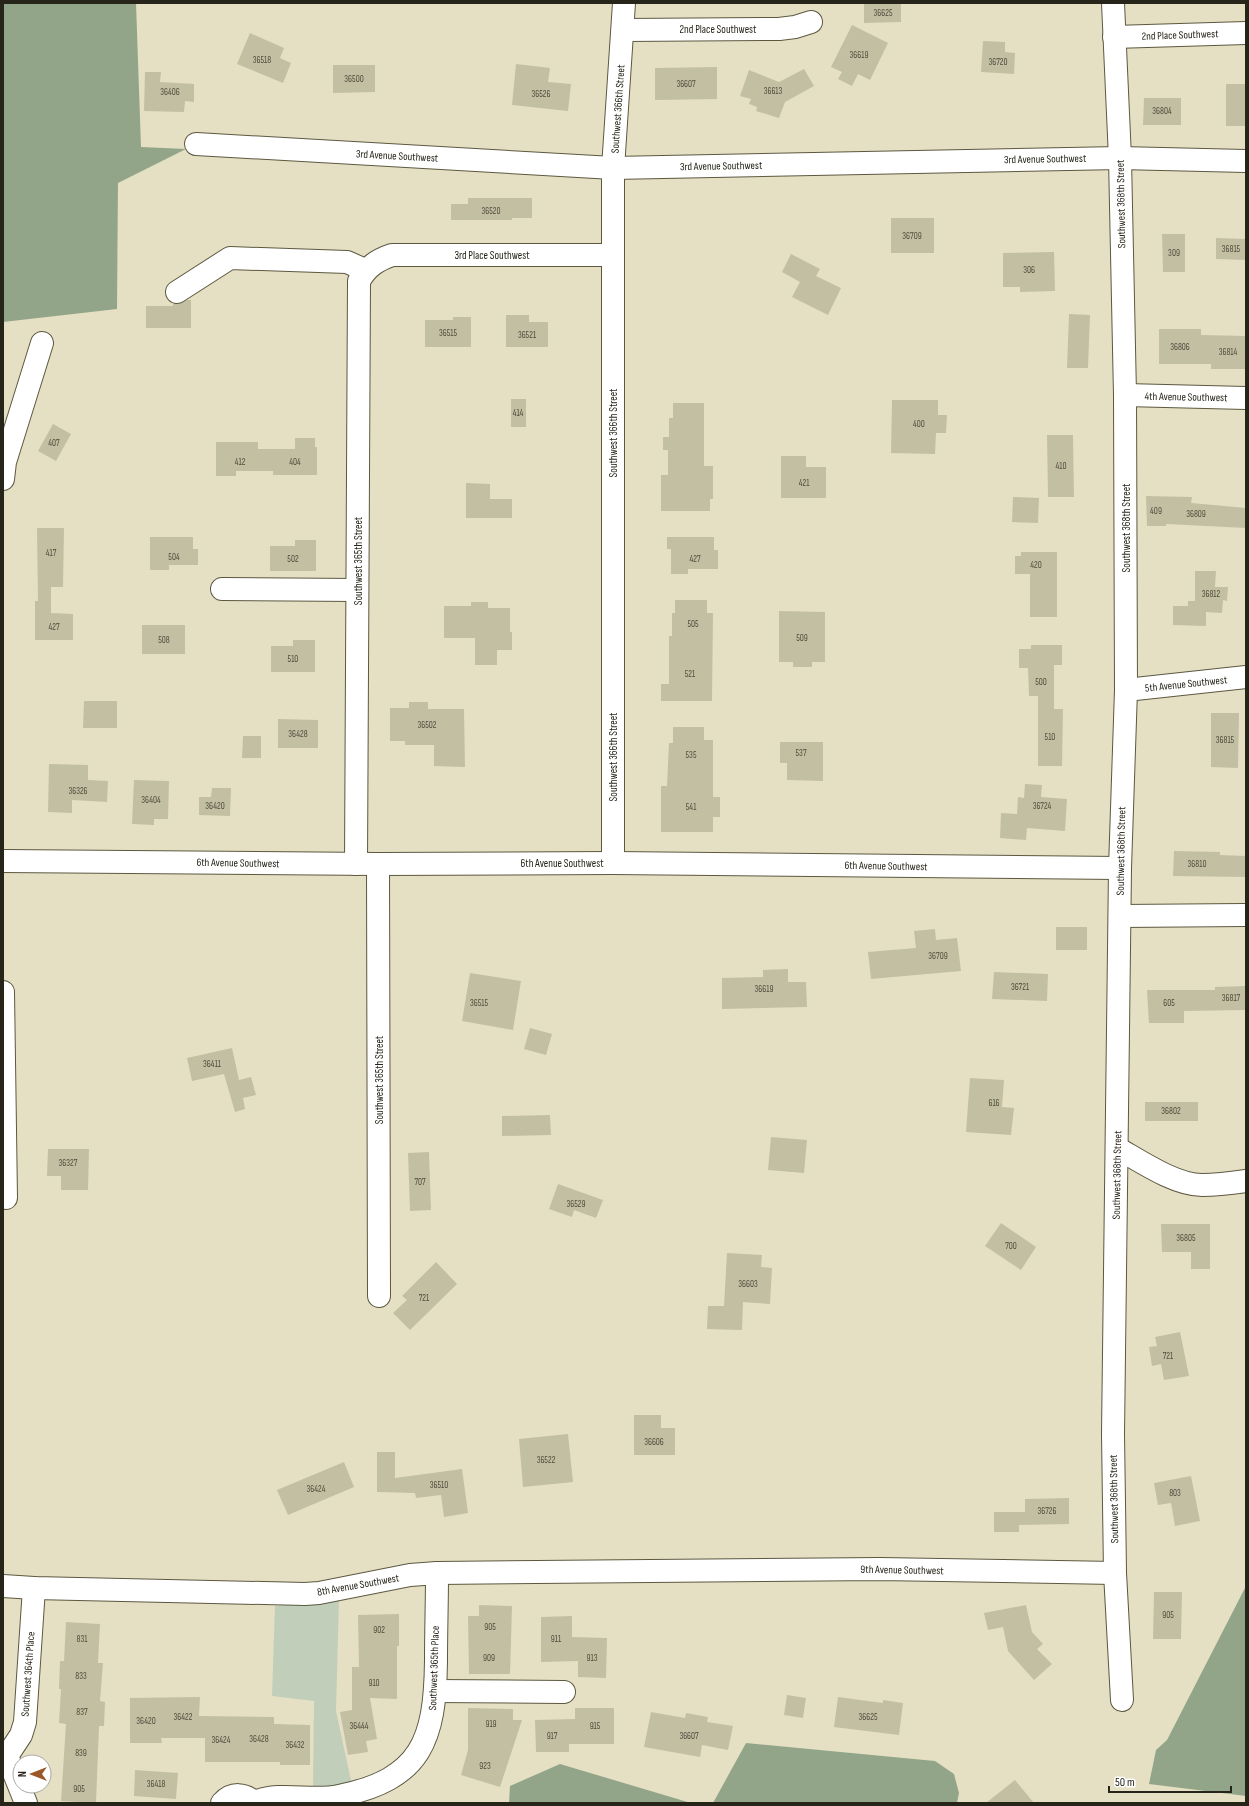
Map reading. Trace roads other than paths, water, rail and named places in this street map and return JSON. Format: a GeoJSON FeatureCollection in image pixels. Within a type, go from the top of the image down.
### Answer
{"type":"FeatureCollection","features":[{"type":"Feature","properties":{"kind":"street","name":"Southwest 366th Street"},"geometry":{"type":"LineString","coordinates":[[613,863],[613,168],[624,30],[624,3]]}},
{"type":"Feature","properties":{"kind":"street","name":"Southwest 368th Street"},"geometry":{"type":"LineString","coordinates":[[1113,3],[1120,158],[1125,395],[1126,690],[1120,868],[1113,1434],[1115,1574],[1122,1700]]}},
{"type":"Feature","properties":{"kind":"street","name":"2nd Place Southwest"},"geometry":{"type":"LineString","coordinates":[[624,30],[779,29],[796,27],[811,22]]}},
{"type":"Feature","properties":{"kind":"street","name":"2nd Place Southwest"},"geometry":{"type":"LineString","coordinates":[[1114,37],[1246,33]]}},
{"type":"Feature","properties":{"kind":"street","name":"3rd Avenue Southwest"},"geometry":{"type":"LineString","coordinates":[[196,144],[613,168],[1120,158],[1246,161]]}},
{"type":"Feature","properties":{"kind":"street","name":"3rd Place Southwest"},"geometry":{"type":"LineString","coordinates":[[369,267],[392,255],[613,255]]}},
{"type":"Feature","properties":{"kind":"street"},"geometry":{"type":"LineString","coordinates":[[177,292],[230,258],[347,262],[369,267]]}},
{"type":"Feature","properties":{"kind":"street","name":"Southwest 365th Street"},"geometry":{"type":"LineString","coordinates":[[356,864],[358,293],[359,281],[369,267]]}},
{"type":"Feature","properties":{"kind":"street"},"geometry":{"type":"LineString","coordinates":[[3,479],[5,462],[42,343]]}},
{"type":"Feature","properties":{"kind":"street","name":"4th Avenue Southwest"},"geometry":{"type":"LineString","coordinates":[[1125,395],[1246,398]]}},
{"type":"Feature","properties":{"kind":"street"},"geometry":{"type":"LineString","coordinates":[[222,589],[357,590]]}},
{"type":"Feature","properties":{"kind":"street","name":"5th Avenue Southwest"},"geometry":{"type":"LineString","coordinates":[[1126,690],[1246,677]]}},
{"type":"Feature","properties":{"kind":"street","name":"6th Avenue Southwest"},"geometry":{"type":"LineString","coordinates":[[3,860],[356,864],[613,863],[1120,868]]}},
{"type":"Feature","properties":{"kind":"street","name":"Southwest 365th Street"},"geometry":{"type":"LineString","coordinates":[[378,864],[379,1296]]}},
{"type":"Feature","properties":{"kind":"street"},"geometry":{"type":"LineString","coordinates":[[1120,916],[1246,915]]}},
{"type":"Feature","properties":{"kind":"street"},"geometry":{"type":"LineString","coordinates":[[3,992],[6,1198]]}},
{"type":"Feature","properties":{"kind":"street"},"geometry":{"type":"LineString","coordinates":[[1117,1148],[1161,1172],[1180,1180],[1201,1185],[1246,1181]]}},
{"type":"Feature","properties":{"kind":"street","name":"9th Avenue Southwest"},"geometry":{"type":"LineString","coordinates":[[689,1571],[880,1569],[1115,1574]]}},
{"type":"Feature","properties":{"kind":"street","name":"8th Avenue Southwest"},"geometry":{"type":"LineString","coordinates":[[3,1586],[34,1588],[319,1593],[410,1576],[437,1573],[689,1571]]}},
{"type":"Feature","properties":{"kind":"street","name":"Southwest 365th Place"},"geometry":{"type":"LineString","coordinates":[[255,1803],[267,1797],[314,1799],[336,1797],[359,1792],[381,1784],[414,1758],[426,1740],[431,1724],[435,1691],[437,1573]]}},
{"type":"Feature","properties":{"kind":"street","name":"Southwest 364th Place"},"geometry":{"type":"LineString","coordinates":[[26,1803],[7,1756],[21,1734],[25,1722],[34,1588]]}},
{"type":"Feature","properties":{"kind":"street"},"geometry":{"type":"LineString","coordinates":[[435,1691],[564,1692]]}},
{"type":"Feature","properties":{"kind":"street"},"geometry":{"type":"LineString","coordinates":[[222,1803],[229,1797],[243,1795],[255,1803]]}}]}
